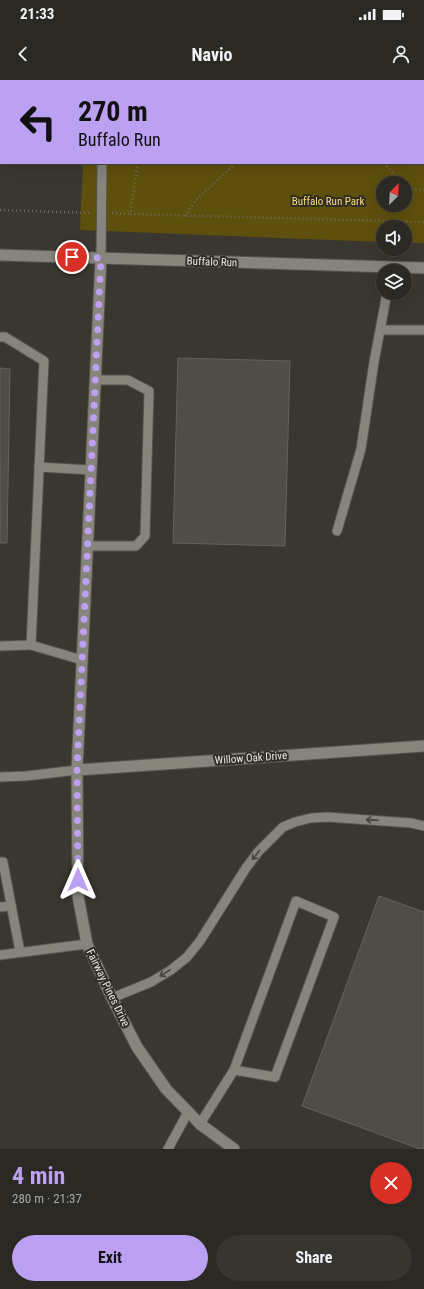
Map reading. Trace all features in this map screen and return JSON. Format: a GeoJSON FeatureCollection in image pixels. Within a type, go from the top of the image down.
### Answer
{"type":"FeatureCollection","features":[{"type":"Feature","properties":{"kind":"street","name":"Buffalo Run"},"geometry":{"type":"LineString","coordinates":[[0,255],[376,269]]}},
{"type":"Feature","properties":{"kind":"street","name":"Fairway Pines Drive"},"geometry":{"type":"LineString","coordinates":[[101,258],[77,770],[78,896],[87,944],[137,1047],[166,1089],[200,1124],[234,1149]]}},
{"type":"Feature","properties":{"kind":"street","name":"Buffalo Run"},"geometry":{"type":"LineString","coordinates":[[412,268],[424,268]]}},
{"type":"Feature","properties":{"kind":"street","name":"Willow Oak Drive"},"geometry":{"type":"LineString","coordinates":[[77,770],[424,746]]}},
{"type":"Feature","properties":{"kind":"lane"},"geometry":{"type":"LineString","coordinates":[[101,258],[102,164]]}},
{"type":"Feature","properties":{"kind":"lane"},"geometry":{"type":"LineString","coordinates":[[337,530],[361,449],[374,362],[386,300]]}},
{"type":"Feature","properties":{"kind":"lane"},"geometry":{"type":"LineString","coordinates":[[381,330],[424,330]]}},
{"type":"Feature","properties":{"kind":"lane"},"geometry":{"type":"LineString","coordinates":[[0,337],[5,337],[44,360],[31,645]]}},
{"type":"Feature","properties":{"kind":"lane"},"geometry":{"type":"LineString","coordinates":[[88,546],[136,546],[145,536],[149,391],[128,380],[95,380]]}},
{"type":"Feature","properties":{"kind":"lane"},"geometry":{"type":"LineString","coordinates":[[39,467],[91,470]]}},
{"type":"Feature","properties":{"kind":"lane"},"geometry":{"type":"LineString","coordinates":[[0,646],[31,645],[82,660]]}},
{"type":"Feature","properties":{"kind":"lane"},"geometry":{"type":"LineString","coordinates":[[0,777],[26,776],[77,770]]}},
{"type":"Feature","properties":{"kind":"lane"},"geometry":{"type":"LineString","coordinates":[[112,998],[151,982],[187,957],[200,941],[246,868],[258,852],[283,827],[311,818],[327,817],[411,823],[424,826]]}},
{"type":"Feature","properties":{"kind":"lane"},"geometry":{"type":"LineString","coordinates":[[0,862],[3,862],[20,952]]}},
{"type":"Feature","properties":{"kind":"lane"},"geometry":{"type":"LineString","coordinates":[[200,1124],[234,1070],[296,902],[334,916],[275,1077],[234,1070]]}},
{"type":"Feature","properties":{"kind":"lane"},"geometry":{"type":"LineString","coordinates":[[0,907],[11,906]]}},
{"type":"Feature","properties":{"kind":"lane"},"geometry":{"type":"LineString","coordinates":[[0,955],[87,944]]}},
{"type":"Feature","properties":{"kind":"lane"},"geometry":{"type":"LineString","coordinates":[[168,1149],[188,1112]]}},
{"type":"Feature","properties":{"kind":"path"},"geometry":{"type":"LineString","coordinates":[[130,214],[138,164]]}},
{"type":"Feature","properties":{"kind":"path"},"geometry":{"type":"LineString","coordinates":[[185,216],[196,200],[235,164]]}},
{"type":"Feature","properties":{"kind":"path"},"geometry":{"type":"LineString","coordinates":[[385,164],[395,176]]}},
{"type":"Feature","properties":{"kind":"path"},"geometry":{"type":"LineString","coordinates":[[412,189],[424,190]]}},
{"type":"Feature","properties":{"kind":"path"},"geometry":{"type":"LineString","coordinates":[[0,210],[424,222]]}},
{"type":"Feature","properties":{"kind":"green space","name":"Buffalo Run Park"},"geometry":{"type":"Polygon","coordinates":[[[83,164],[424,164],[424,243],[412,243],[412,220],[376,220],[376,242],[80,230],[83,164]]]}},
{"type":"Feature","properties":{"kind":"building"},"geometry":{"type":"Polygon","coordinates":[[[178,358],[290,361],[285,546],[173,543],[178,358]]]}},
{"type":"Feature","properties":{"kind":"building"},"geometry":{"type":"Polygon","coordinates":[[[0,368],[10,369],[7,543],[0,543],[0,368]]]}},
{"type":"Feature","properties":{"kind":"building"},"geometry":{"type":"Polygon","coordinates":[[[379,896],[424,912],[424,1149],[420,1149],[302,1106],[379,896]]]}},
{"type":"Feature","properties":{"kind":"route"},"geometry":{"type":"LineString","coordinates":[[72,257],[101,258],[77,770],[78,880]]}}]}
